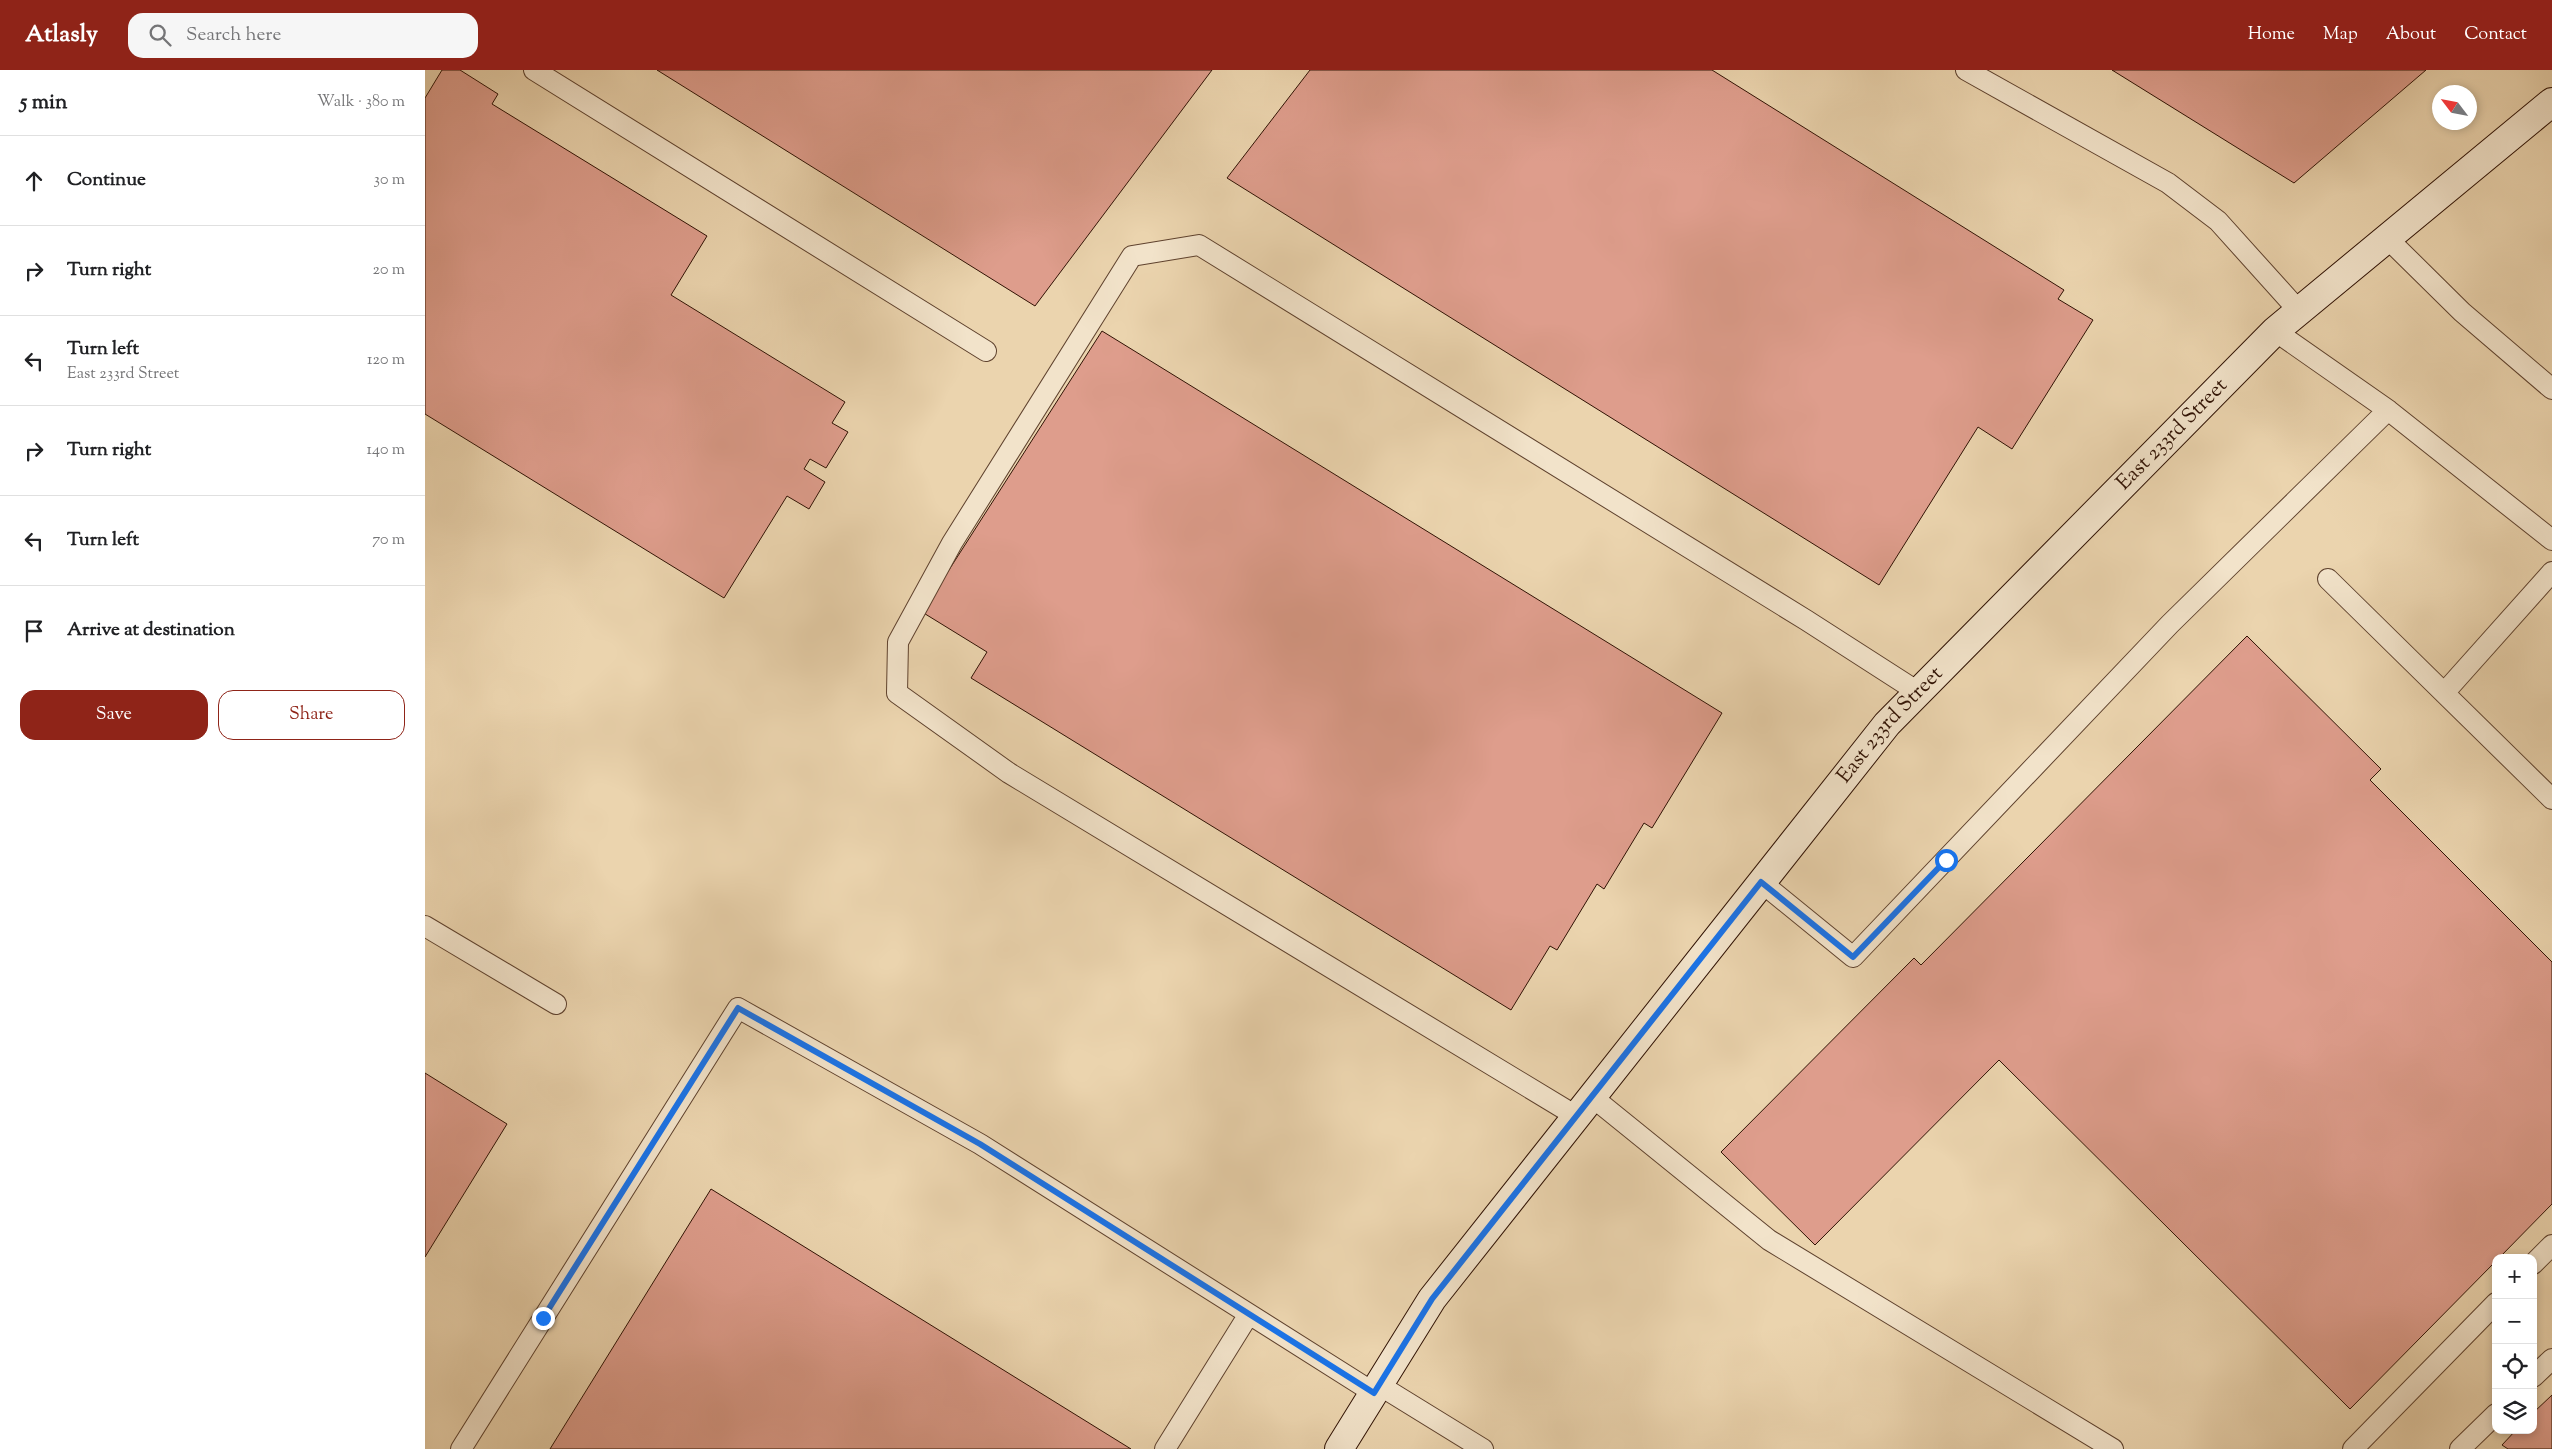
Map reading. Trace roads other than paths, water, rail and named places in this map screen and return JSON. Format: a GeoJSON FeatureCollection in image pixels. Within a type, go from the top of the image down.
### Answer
{"type":"FeatureCollection","features":[{"type":"Feature","properties":{"kind":"street","name":"East 233rd Street"},"geometry":{"type":"LineString","coordinates":[[1339,1449],[1432,1299],[1887,724],[2275,331],[2552,102]]}},
{"type":"Feature","properties":{"kind":"lane"},"geometry":{"type":"LineString","coordinates":[[534,70],[986,351]]}},
{"type":"Feature","properties":{"kind":"lane"},"geometry":{"type":"LineString","coordinates":[[1966,70],[2168,182],[2218,220],[2299,311]]}},
{"type":"Feature","properties":{"kind":"lane"},"geometry":{"type":"LineString","coordinates":[[2387,238],[2462,312],[2552,389]]}},
{"type":"Feature","properties":{"kind":"lane"},"geometry":{"type":"LineString","coordinates":[[1918,692],[1806,620],[1199,245],[1132,256],[952,543],[898,642],[897,693],[1009,773],[1584,1106],[1769,1240],[2113,1449]]}},
{"type":"Feature","properties":{"kind":"lane"},"geometry":{"type":"LineString","coordinates":[[2275,331],[2388,410],[2552,540]]}},
{"type":"Feature","properties":{"kind":"lane"},"geometry":{"type":"LineString","coordinates":[[1761,882],[1853,957],[2170,624],[2388,410]]}},
{"type":"Feature","properties":{"kind":"lane"},"geometry":{"type":"LineString","coordinates":[[2444,693],[2552,572]]}},
{"type":"Feature","properties":{"kind":"lane"},"geometry":{"type":"LineString","coordinates":[[2328,579],[2552,800]]}},
{"type":"Feature","properties":{"kind":"lane"},"geometry":{"type":"LineString","coordinates":[[425,926],[556,1004]]}},
{"type":"Feature","properties":{"kind":"lane"},"geometry":{"type":"LineString","coordinates":[[461,1449],[738,1008],[980,1144],[1249,1314],[1483,1449]]}},
{"type":"Feature","properties":{"kind":"lane"},"geometry":{"type":"LineString","coordinates":[[2537,1260],[2552,1245]]}},
{"type":"Feature","properties":{"kind":"lane"},"geometry":{"type":"LineString","coordinates":[[2353,1449],[2492,1307]]}},
{"type":"Feature","properties":{"kind":"lane"},"geometry":{"type":"LineString","coordinates":[[1165,1449],[1249,1314]]}},
{"type":"Feature","properties":{"kind":"lane"},"geometry":{"type":"LineString","coordinates":[[2537,1373],[2552,1359]]}},
{"type":"Feature","properties":{"kind":"lane"},"geometry":{"type":"LineString","coordinates":[[2460,1449],[2492,1418]]}}]}
